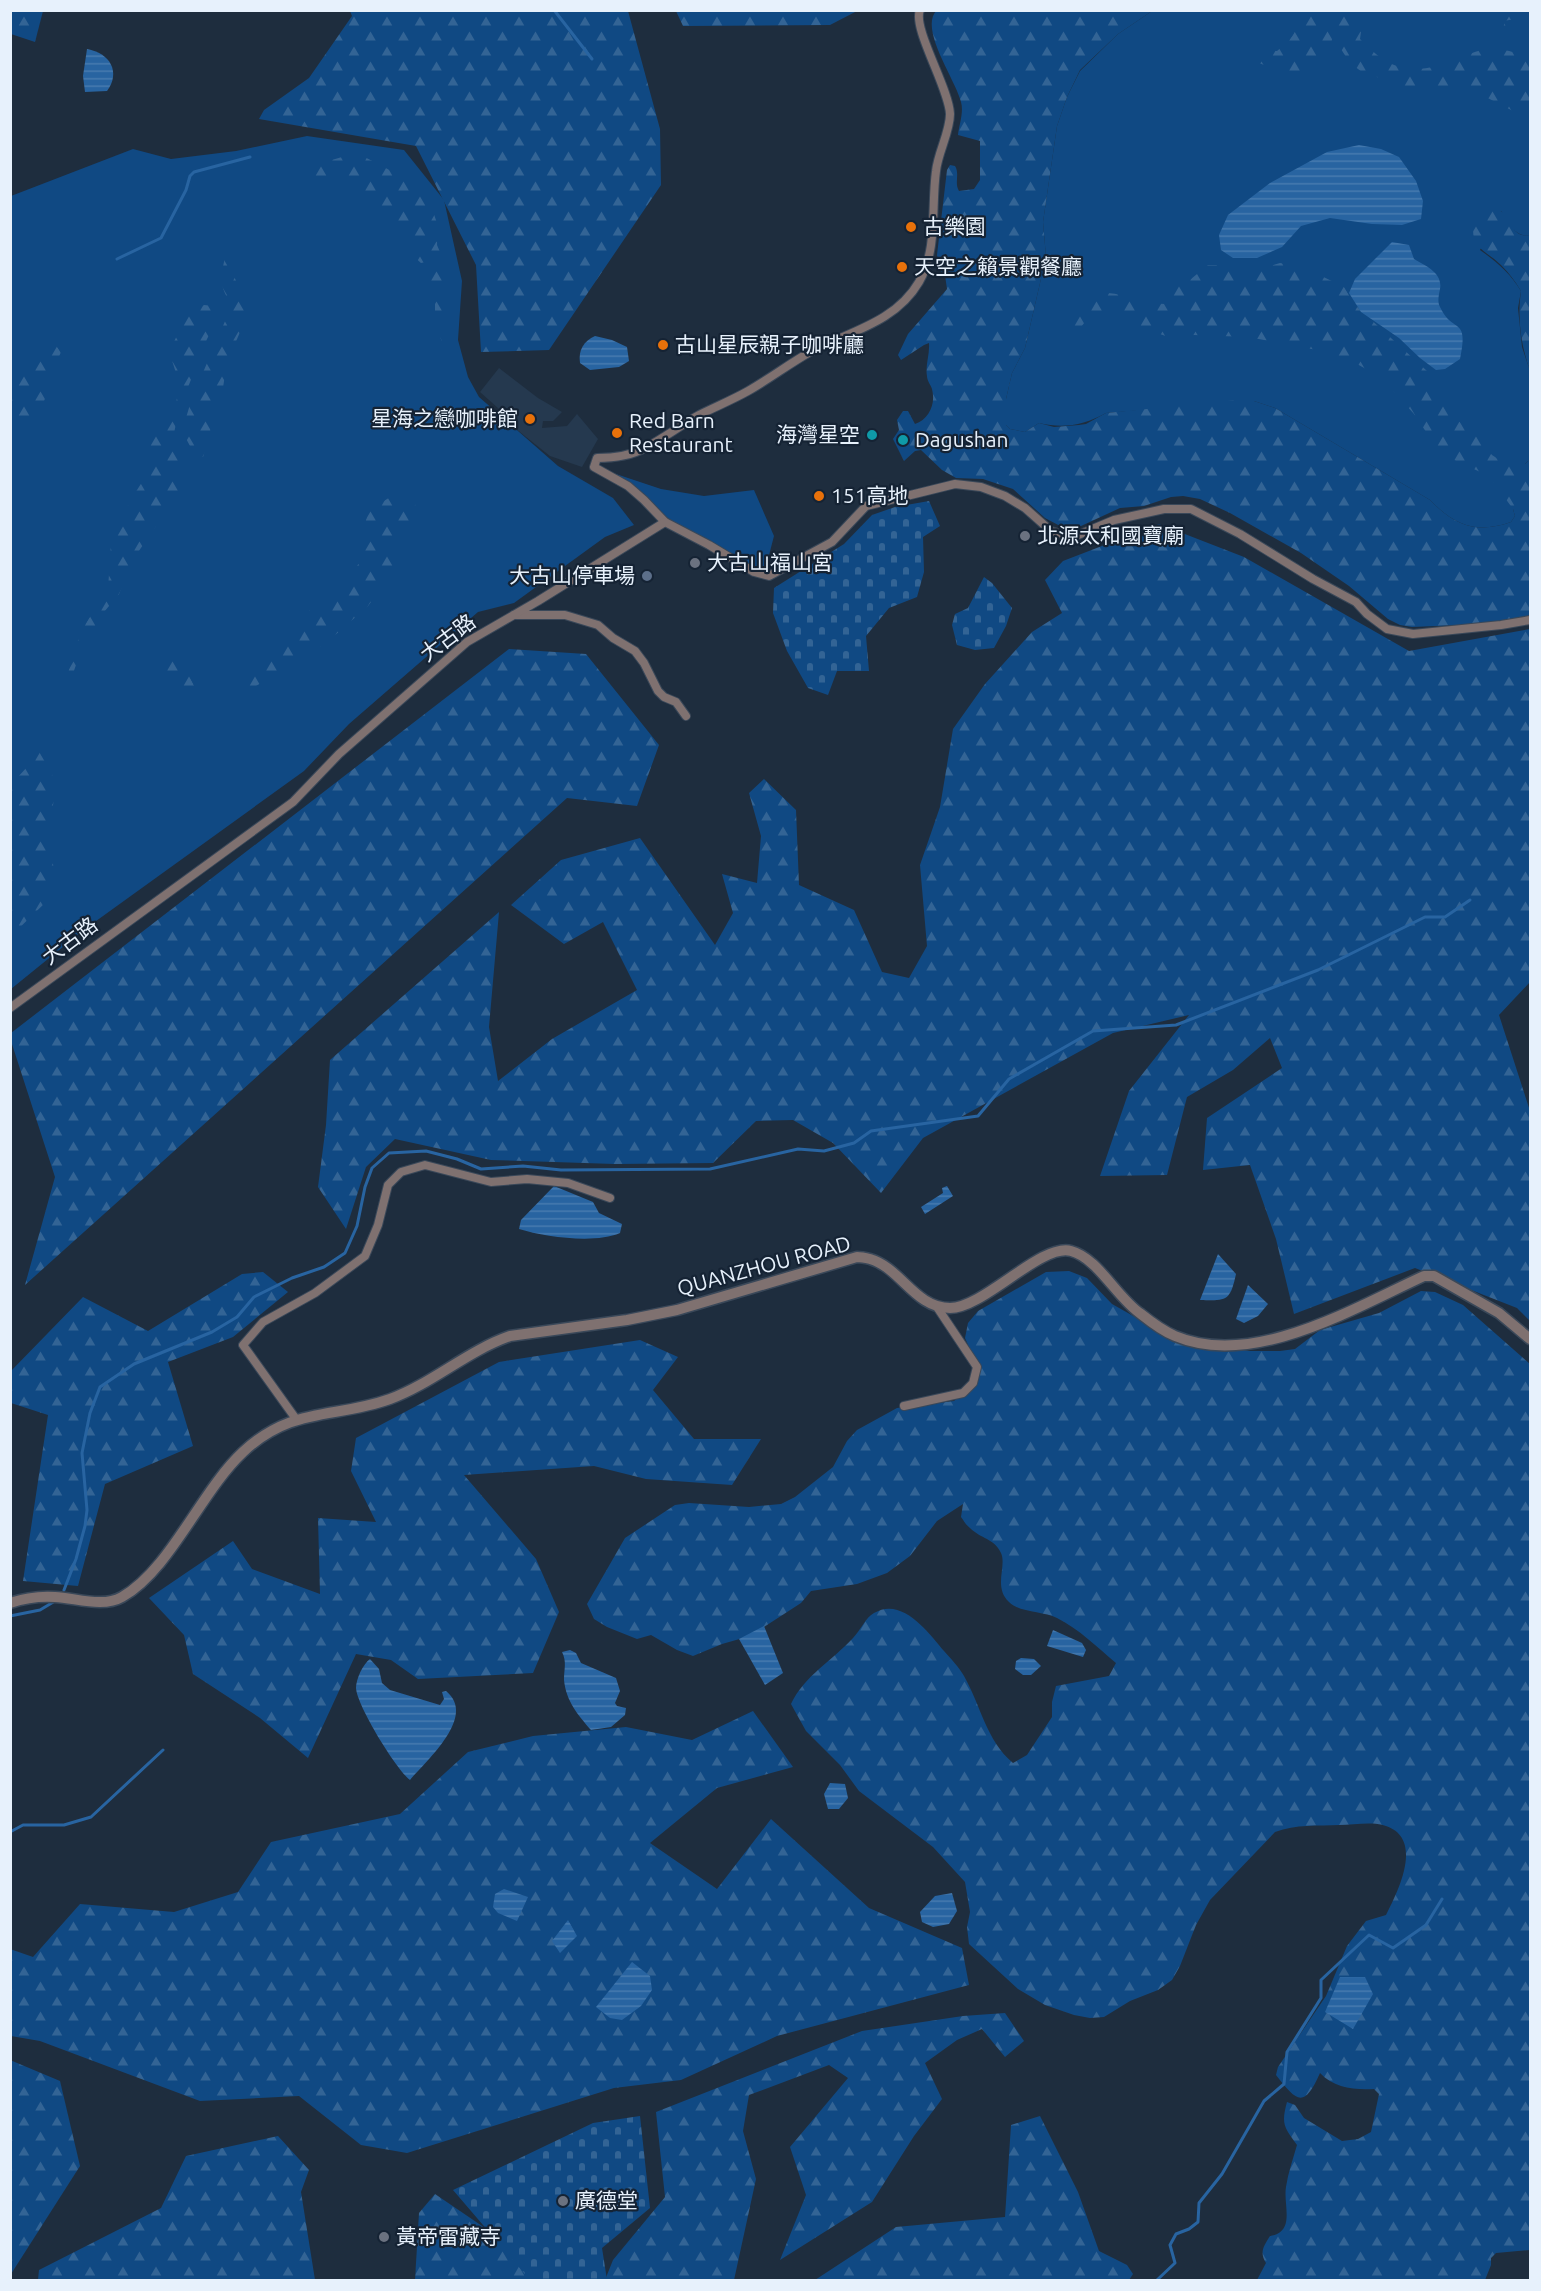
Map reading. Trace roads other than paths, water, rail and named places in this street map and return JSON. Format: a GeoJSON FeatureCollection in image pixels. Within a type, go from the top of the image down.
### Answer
{"type":"FeatureCollection","features":[{"type":"Feature","properties":{"kind":"street"},"geometry":{"type":"LineString","coordinates":[[920,10],[918,15],[921,30],[942,81],[950,114],[936,171],[927,266],[918,283],[908,297],[884,318],[811,351],[748,391],[700,415],[645,448],[626,456],[597,458],[594,467],[628,486],[665,522],[710,545],[754,573],[768,576],[831,542],[866,506],[955,484],[981,487],[1005,496],[1025,508],[1051,531],[1066,535],[1078,536],[1114,520],[1164,508],[1191,509],[1240,534],[1313,579],[1356,602],[1367,614],[1387,629],[1413,634],[1530,620]]}},
{"type":"Feature","properties":{"kind":"street","name":"大古路"},"geometry":{"type":"LineString","coordinates":[[10,1008],[180,882],[293,802],[339,754],[467,642],[665,522]]}},
{"type":"Feature","properties":{"kind":"street"},"geometry":{"type":"LineString","coordinates":[[514,615],[564,615],[598,625],[613,638],[635,651],[644,663],[658,691],[664,697],[676,702],[686,716]]}},
{"type":"Feature","properties":{"kind":"street"},"geometry":{"type":"LineString","coordinates":[[296,1419],[243,1345],[262,1322],[315,1293],[364,1256],[378,1225],[388,1185],[401,1172],[425,1165],[491,1182],[528,1179],[568,1183],[610,1198]]}},
{"type":"Feature","properties":{"kind":"street"},"geometry":{"type":"LineString","coordinates":[[937,1307],[952,1308],[962,1305],[1054,1252],[1064,1250],[1084,1256],[1130,1305],[1154,1324],[1173,1335],[1210,1345],[1236,1346],[1268,1341],[1325,1321],[1424,1276],[1434,1276],[1447,1282],[1499,1313],[1530,1339]]}},
{"type":"Feature","properties":{"kind":"street","name":"QUANZHOU ROAD"},"geometry":{"type":"LineString","coordinates":[[10,1603],[46,1597],[105,1602],[120,1599],[132,1590],[167,1552],[210,1489],[243,1452],[265,1434],[296,1419],[390,1398],[416,1387],[495,1341],[510,1336],[676,1310],[857,1257],[871,1259],[884,1266],[920,1297],[937,1307]]}},
{"type":"Feature","properties":{"kind":"street"},"geometry":{"type":"LineString","coordinates":[[904,1407],[963,1393],[973,1383],[977,1367],[937,1307]]}},
{"type":"Feature","properties":{"kind":"waterway"},"geometry":{"type":"LineString","coordinates":[[554,10],[592,59]]}},
{"type":"Feature","properties":{"kind":"waterway"},"geometry":{"type":"LineString","coordinates":[[117,259],[161,238],[194,172],[250,157]]}},
{"type":"Feature","properties":{"kind":"waterway"},"geometry":{"type":"LineString","coordinates":[[64,1590],[85,1526],[87,1510],[82,1453],[90,1413],[100,1387],[134,1364],[212,1332],[237,1317],[254,1297],[292,1278],[324,1267],[345,1253],[357,1226],[365,1187],[372,1168],[389,1153],[426,1151],[457,1159],[481,1169],[523,1166],[561,1170],[710,1169],[798,1149],[824,1151],[854,1143],[871,1131],[978,1116],[1009,1079],[1093,1031],[1176,1025],[1318,970],[1425,917],[1445,917],[1470,900]]}},
{"type":"Feature","properties":{"kind":"waterway"},"geometry":{"type":"LineString","coordinates":[[10,1616],[40,1610],[55,1601]]}},
{"type":"Feature","properties":{"kind":"waterway"},"geometry":{"type":"LineString","coordinates":[[10,1832],[23,1825],[64,1825],[91,1817],[163,1750]]}},
{"type":"Feature","properties":{"kind":"waterway"},"geometry":{"type":"LineString","coordinates":[[1157,2280],[1175,2263],[1170,2245],[1176,2234],[1189,2229],[1198,2222],[1199,2203],[1222,2174],[1264,2101],[1284,2084],[1287,2052],[1321,1998],[1321,1980],[1369,1935],[1393,1948],[1426,1925],[1442,1899]]}},
{"type":"Feature","properties":{"kind":"place","name":"古樂園"},"geometry":{"type":"Point","coordinates":[911,227]}},
{"type":"Feature","properties":{"kind":"place","name":"天空之籟景觀餐廳"},"geometry":{"type":"Point","coordinates":[902,267]}},
{"type":"Feature","properties":{"kind":"place","name":"古山星辰親子咖啡廳"},"geometry":{"type":"Point","coordinates":[663,345]}},
{"type":"Feature","properties":{"kind":"place","name":"星海之戀咖啡館"},"geometry":{"type":"Point","coordinates":[530,419]}},
{"type":"Feature","properties":{"kind":"place","name":"Red Barn Restaurant"},"geometry":{"type":"Point","coordinates":[617,433]}},
{"type":"Feature","properties":{"kind":"place","name":"海灣星空"},"geometry":{"type":"Point","coordinates":[872,435]}},
{"type":"Feature","properties":{"kind":"place","name":"Dagushan"},"geometry":{"type":"Point","coordinates":[903,440]}},
{"type":"Feature","properties":{"kind":"place","name":"151高地"},"geometry":{"type":"Point","coordinates":[819,496]}},
{"type":"Feature","properties":{"kind":"place","name":"北源太和國寶廟"},"geometry":{"type":"Point","coordinates":[1025,536]}},
{"type":"Feature","properties":{"kind":"place","name":"大古山福山宮"},"geometry":{"type":"Point","coordinates":[695,563]}},
{"type":"Feature","properties":{"kind":"place","name":"大古山停車場"},"geometry":{"type":"Point","coordinates":[647,576]}},
{"type":"Feature","properties":{"kind":"place","name":"廣德堂"},"geometry":{"type":"Point","coordinates":[563,2201]}},
{"type":"Feature","properties":{"kind":"place","name":"黃帝雷藏寺"},"geometry":{"type":"Point","coordinates":[384,2237]}}]}
